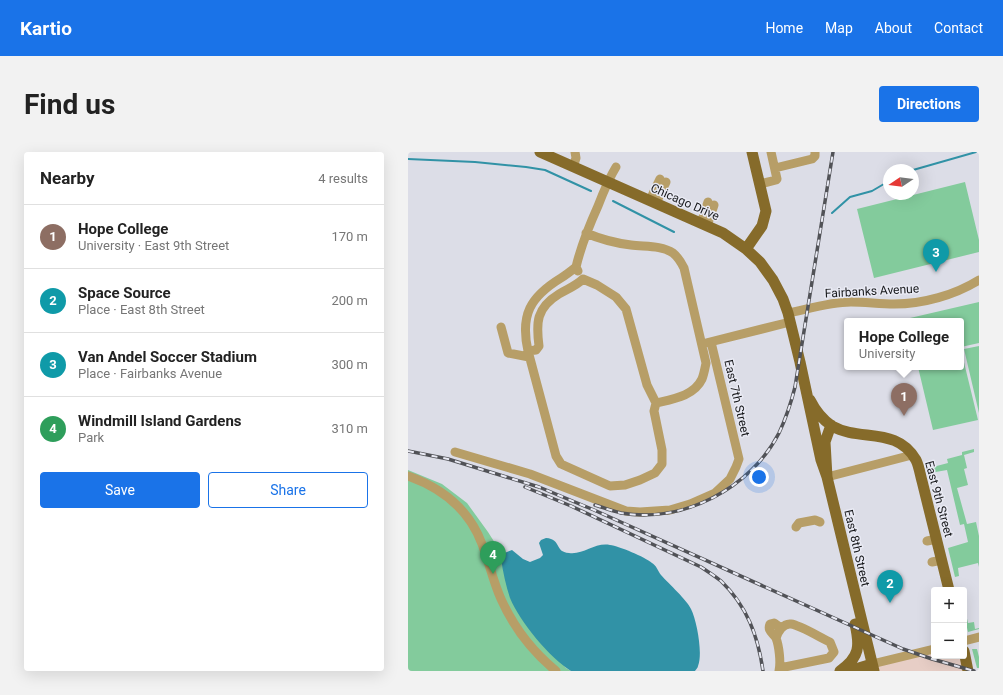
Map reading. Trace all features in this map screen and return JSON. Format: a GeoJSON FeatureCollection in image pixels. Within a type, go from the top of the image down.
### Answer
{"type":"FeatureCollection","features":[{"type":"Feature","properties":{"kind":"main road"},"geometry":{"type":"LineString","coordinates":[[746,249],[759,233],[765,219],[766,211],[752,152]]}},
{"type":"Feature","properties":{"kind":"main road","name":"Chicago Drive"},"geometry":{"type":"LineString","coordinates":[[544,153],[723,233],[746,249],[760,262],[773,280],[789,318]]}},
{"type":"Feature","properties":{"kind":"main road","name":"East 8th Street"},"geometry":{"type":"LineString","coordinates":[[789,318],[807,394],[810,415],[821,460],[827,477],[873,668]]}},
{"type":"Feature","properties":{"kind":"main road","name":"East 8th Street"},"geometry":{"type":"LineString","coordinates":[[807,394],[820,415],[831,425],[824,442],[827,477]]}},
{"type":"Feature","properties":{"kind":"main road","name":"East 9th Street"},"geometry":{"type":"LineString","coordinates":[[831,425],[847,432],[892,439],[902,444],[912,455],[918,466],[937,561],[948,587]]}},
{"type":"Feature","properties":{"kind":"main road"},"geometry":{"type":"LineString","coordinates":[[840,671],[854,658],[858,646],[841,558],[843,544]]}},
{"type":"Feature","properties":{"kind":"main road"},"geometry":{"type":"LineString","coordinates":[[965,659],[968,671]]}},
{"type":"Feature","properties":{"kind":"main road"},"geometry":{"type":"LineString","coordinates":[[849,671],[873,668]]}},
{"type":"Feature","properties":{"kind":"street"},"geometry":{"type":"LineString","coordinates":[[573,166],[576,158],[575,152]]}},
{"type":"Feature","properties":{"kind":"street"},"geometry":{"type":"LineString","coordinates":[[760,184],[776,180],[777,178],[771,152]]}},
{"type":"Feature","properties":{"kind":"street"},"geometry":{"type":"LineString","coordinates":[[775,168],[812,159],[815,156],[815,152]]}},
{"type":"Feature","properties":{"kind":"street"},"geometry":{"type":"LineString","coordinates":[[576,267],[583,279],[597,285],[616,298],[626,310],[647,385],[656,403],[654,411],[662,450],[662,464],[655,473],[625,485],[610,486],[561,464],[556,456],[525,338],[525,323],[529,309],[534,300],[542,291],[576,267],[586,233],[607,182],[616,167]]}},
{"type":"Feature","properties":{"kind":"street"},"geometry":{"type":"LineString","coordinates":[[653,202],[663,181]]}},
{"type":"Feature","properties":{"kind":"street"},"geometry":{"type":"LineString","coordinates":[[704,224],[711,203]]}},
{"type":"Feature","properties":{"kind":"street","name":"East 7th Street"},"geometry":{"type":"LineString","coordinates":[[455,452],[530,474],[626,511],[640,512],[670,510],[690,504],[714,493],[730,479],[739,459],[707,343],[684,268],[673,254],[665,250],[610,241],[586,233]]}},
{"type":"Feature","properties":{"kind":"street"},"geometry":{"type":"LineString","coordinates":[[501,327],[508,353],[528,354],[536,350],[539,346],[537,330],[539,314],[548,302],[559,294],[578,284],[583,279]]}},
{"type":"Feature","properties":{"kind":"street","name":"Fairbanks Avenue"},"geometry":{"type":"LineString","coordinates":[[707,343],[826,305],[851,302],[894,304],[914,303],[957,291],[979,280]]}},
{"type":"Feature","properties":{"kind":"street"},"geometry":{"type":"LineString","coordinates":[[656,403],[693,391],[702,378],[706,363],[707,343]]}},
{"type":"Feature","properties":{"kind":"street"},"geometry":{"type":"LineString","coordinates":[[827,477],[912,455]]}},
{"type":"Feature","properties":{"kind":"street"},"geometry":{"type":"LineString","coordinates":[[408,476],[435,488],[459,506],[468,516],[480,539],[494,580],[509,614],[527,641],[556,671]]}},
{"type":"Feature","properties":{"kind":"street"},"geometry":{"type":"LineString","coordinates":[[796,527],[799,524],[815,520],[820,522]]}},
{"type":"Feature","properties":{"kind":"street"},"geometry":{"type":"LineString","coordinates":[[772,623],[776,623],[781,628],[790,624],[796,625],[830,642],[834,652],[829,658],[780,669],[776,638],[769,626],[772,623]]}},
{"type":"Feature","properties":{"kind":"street"},"geometry":{"type":"LineString","coordinates":[[967,640],[979,637]]}},
{"type":"Feature","properties":{"kind":"street"},"geometry":{"type":"LineString","coordinates":[[873,668],[931,649]]}},
{"type":"Feature","properties":{"kind":"shaded area"},"geometry":{"type":"Polygon","coordinates":[[[931,650],[931,659],[965,659],[968,671],[849,671],[931,650]]]}},
{"type":"Feature","properties":{"kind":"green space"},"geometry":{"type":"Polygon","coordinates":[[[965,182],[979,240],[979,252],[874,278],[857,209],[893,200],[919,200],[919,194],[965,182]]]}},
{"type":"Feature","properties":{"kind":"green space"},"geometry":{"type":"Polygon","coordinates":[[[979,302],[979,343],[964,346],[964,318],[910,318],[979,302]]]}},
{"type":"Feature","properties":{"kind":"green space"},"geometry":{"type":"Polygon","coordinates":[[[979,346],[979,413],[964,349],[979,346]]]}},
{"type":"Feature","properties":{"kind":"green space"},"geometry":{"type":"Polygon","coordinates":[[[964,362],[978,420],[933,430],[919,370],[964,370],[964,362]]]}},
{"type":"Feature","properties":{"kind":"green space"},"geometry":{"type":"Polygon","coordinates":[[[974,449],[974,452],[964,455],[967,468],[964,469],[968,485],[957,488],[967,524],[976,522],[979,536],[979,567],[978,563],[958,568],[959,576],[955,577],[948,548],[968,542],[964,524],[960,525],[947,470],[930,473],[929,468],[948,463],[947,459],[962,455],[962,452],[974,449]]]}},
{"type":"Feature","properties":{"kind":"green space"},"geometry":{"type":"Polygon","coordinates":[[[408,470],[442,484],[467,503],[502,554],[501,559],[511,599],[566,668],[571,671],[408,671],[408,470]]]}},
{"type":"Feature","properties":{"kind":"green space"},"geometry":{"type":"Polygon","coordinates":[[[967,618],[968,623],[974,622],[975,629],[979,628],[968,632],[967,618]]]}},
{"type":"Feature","properties":{"kind":"green space"},"geometry":{"type":"Polygon","coordinates":[[[972,649],[977,649],[979,668],[977,668],[972,649]]]}},
{"type":"Feature","properties":{"kind":"water"},"geometry":{"type":"Polygon","coordinates":[[[546,538],[554,541],[564,552],[574,553],[599,545],[610,545],[632,552],[653,564],[661,575],[686,601],[693,614],[700,646],[698,667],[695,671],[571,671],[545,649],[521,618],[510,598],[501,559],[502,554],[512,550],[523,559],[530,562],[540,558],[543,555],[539,543],[541,540],[546,538]]]}},
{"type":"Feature","properties":{"kind":"waterway"},"geometry":{"type":"LineString","coordinates":[[919,168],[976,152]]}},
{"type":"Feature","properties":{"kind":"waterway"},"geometry":{"type":"LineString","coordinates":[[408,159],[475,162],[545,170],[591,191]]}},
{"type":"Feature","properties":{"kind":"waterway"},"geometry":{"type":"LineString","coordinates":[[832,213],[850,197],[872,191],[883,185]]}},
{"type":"Feature","properties":{"kind":"waterway"},"geometry":{"type":"LineString","coordinates":[[613,201],[674,232]]}},
{"type":"Feature","properties":{"kind":"railway"},"geometry":{"type":"LineString","coordinates":[[595,505],[621,513],[644,515],[668,513],[691,507],[713,498],[733,485],[751,470],[767,453],[782,427],[795,387],[833,152]]}},
{"type":"Feature","properties":{"kind":"railway"},"geometry":{"type":"LineString","coordinates":[[408,451],[448,459],[539,487],[594,510],[903,649],[974,671]]}},
{"type":"Feature","properties":{"kind":"railway"},"geometry":{"type":"LineString","coordinates":[[525,487],[571,506],[701,567],[719,579],[738,601],[750,622],[758,646],[763,671]]}},
{"type":"Feature","properties":{"kind":"place","name":"Van Andel Soccer Stadium"},"geometry":{"type":"Point","coordinates":[936,272]}},
{"type":"Feature","properties":{"kind":"place","name":"Hope College"},"geometry":{"type":"Point","coordinates":[904,416]}},
{"type":"Feature","properties":{"kind":"place","name":"Windmill Island Gardens"},"geometry":{"type":"Point","coordinates":[493,574]}},
{"type":"Feature","properties":{"kind":"place","name":"Space Source"},"geometry":{"type":"Point","coordinates":[890,603]}}]}
